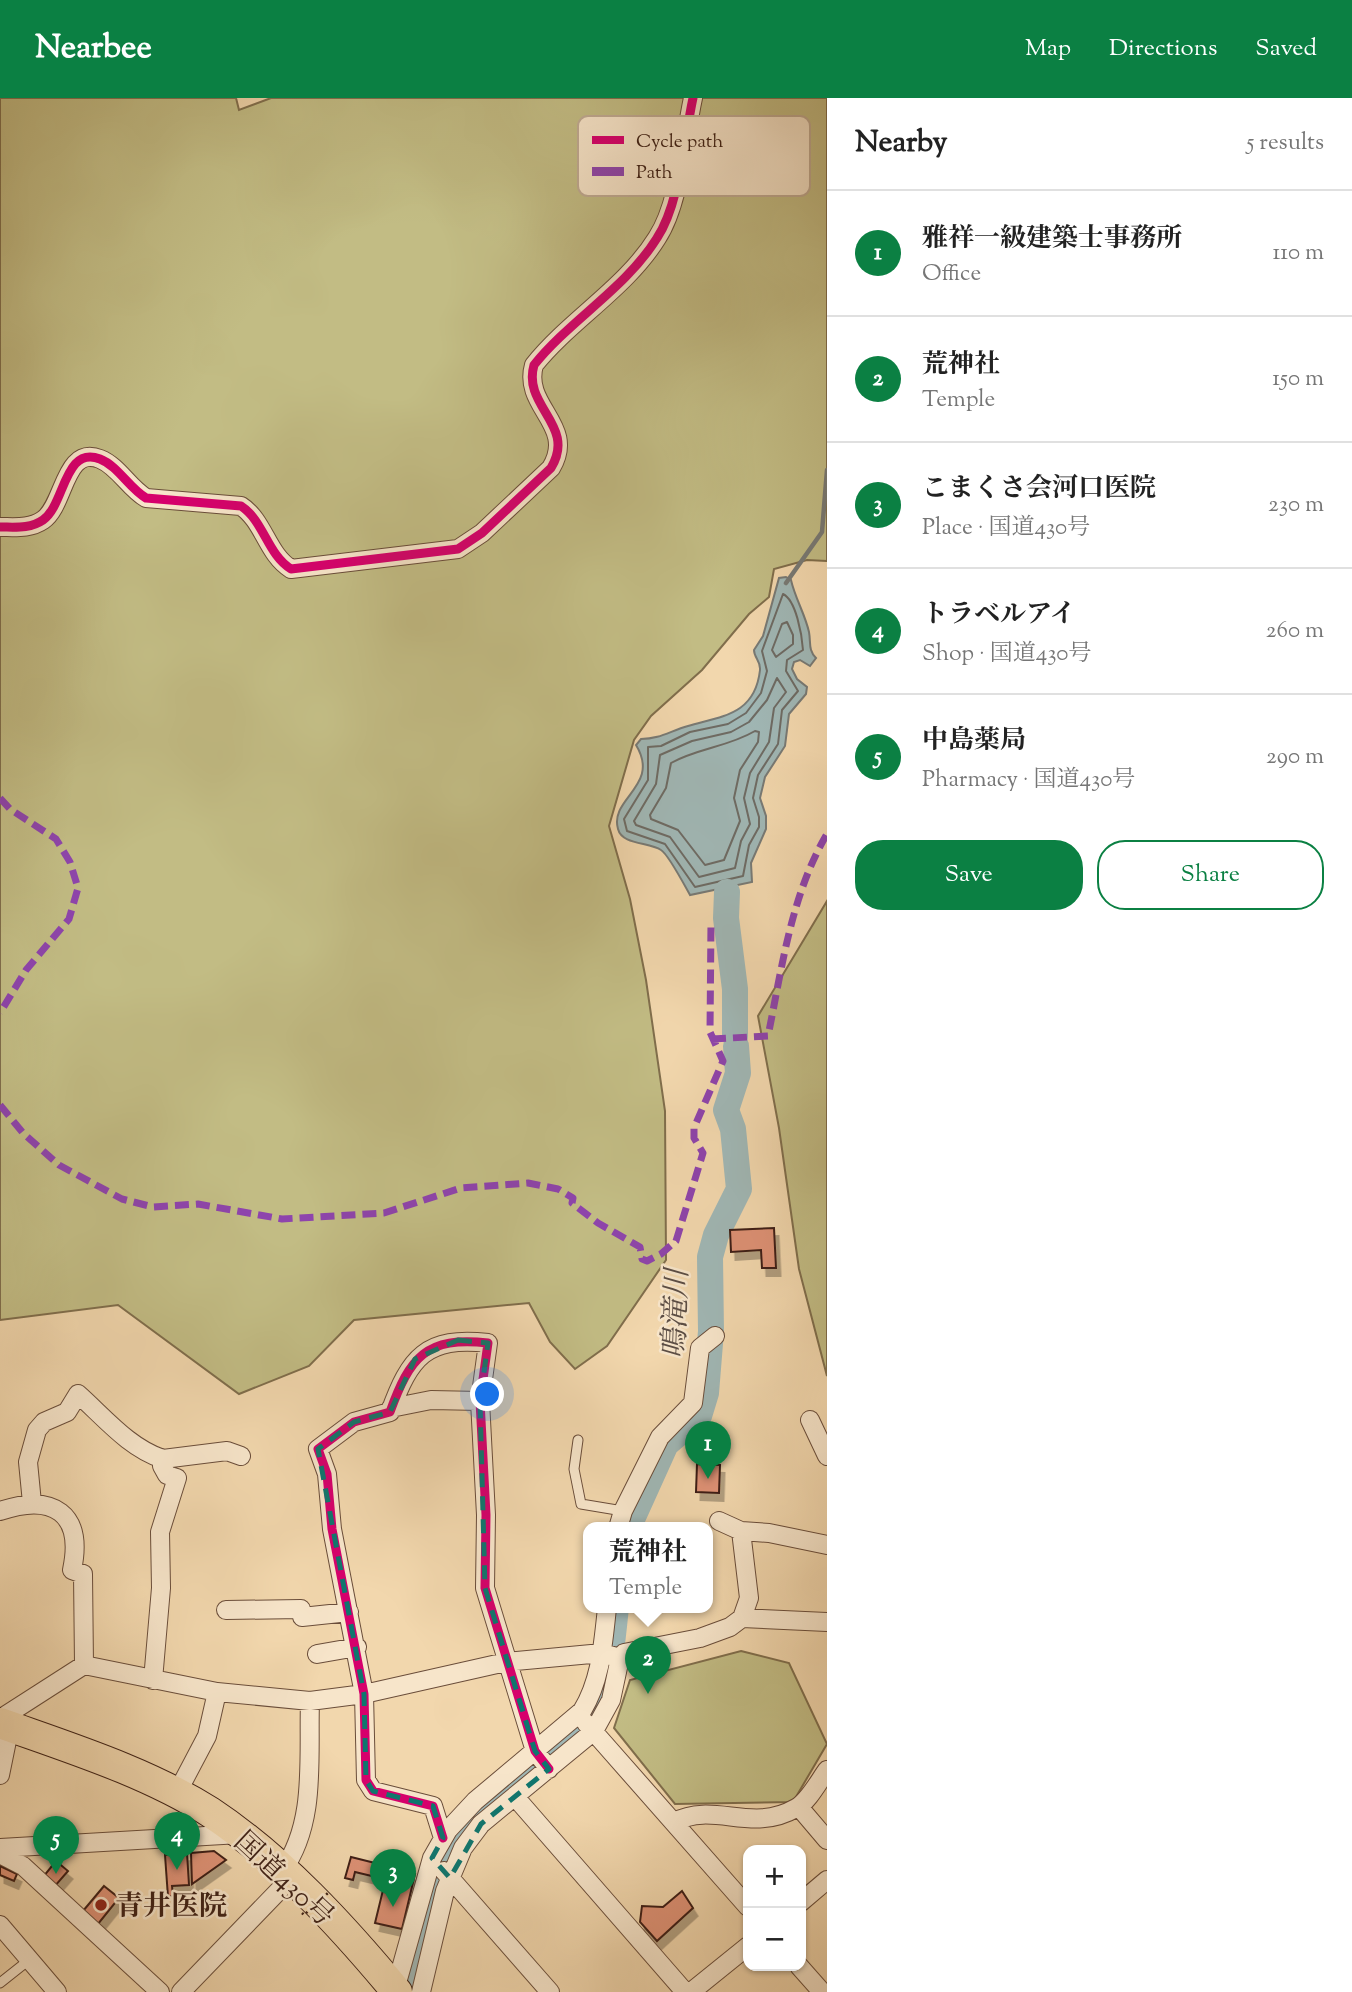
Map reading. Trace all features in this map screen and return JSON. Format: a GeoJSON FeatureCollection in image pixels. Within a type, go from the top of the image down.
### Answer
{"type":"FeatureCollection","features":[{"type":"Feature","properties":{"kind":"highway","name":"国道430号"},"geometry":{"type":"LineString","coordinates":[[3,1723],[177,1793],[240,1835],[286,1875],[404,1991]]}},
{"type":"Feature","properties":{"kind":"street"},"geometry":{"type":"LineString","coordinates":[[689,116],[693,98]]}},
{"type":"Feature","properties":{"kind":"street"},"geometry":{"type":"LineString","coordinates":[[0,527],[27,527],[46,518],[60,497],[71,468],[77,461],[96,457],[107,462],[136,492],[146,498],[241,506],[251,512],[276,556],[292,569],[381,556],[446,552],[469,544],[551,468],[557,457],[560,445],[557,435],[533,391],[530,378],[534,365],[634,267],[658,238],[673,196]]}},
{"type":"Feature","properties":{"kind":"street"},"geometry":{"type":"LineString","coordinates":[[404,1991],[441,1868],[443,1838],[433,1805],[373,1791],[366,1780],[364,1694],[332,1529],[327,1474],[318,1449],[354,1422],[390,1412],[415,1359],[438,1346],[458,1340],[488,1343],[480,1401],[486,1515],[485,1588],[506,1662],[541,1760]]}},
{"type":"Feature","properties":{"kind":"street"},"geometry":{"type":"LineString","coordinates":[[621,1519],[660,1437],[693,1404],[700,1348],[710,1341]]}},
{"type":"Feature","properties":{"kind":"street"},"geometry":{"type":"LineString","coordinates":[[32,1503],[28,1462],[37,1430],[44,1422],[67,1412],[78,1394],[137,1447],[163,1459],[227,1451],[241,1456]]}},
{"type":"Feature","properties":{"kind":"street"},"geometry":{"type":"LineString","coordinates":[[391,1408],[431,1400],[480,1401]]}},
{"type":"Feature","properties":{"kind":"street"},"geometry":{"type":"LineString","coordinates":[[810,1420],[827,1456]]}},
{"type":"Feature","properties":{"kind":"street"},"geometry":{"type":"LineString","coordinates":[[153,1681],[162,1588],[160,1532],[177,1478],[167,1475],[162,1466],[163,1459]]}},
{"type":"Feature","properties":{"kind":"street"},"geometry":{"type":"LineString","coordinates":[[0,1511],[32,1503],[44,1503],[59,1509],[75,1535],[72,1570],[83,1574],[84,1665]]}},
{"type":"Feature","properties":{"kind":"street"},"geometry":{"type":"LineString","coordinates":[[719,1521],[741,1531],[769,1533],[827,1545]]}},
{"type":"Feature","properties":{"kind":"street"},"geometry":{"type":"LineString","coordinates":[[0,1775],[3,1723],[84,1665],[153,1681],[204,1687],[217,1692],[310,1701],[364,1694],[506,1662],[611,1656],[700,1638],[730,1627],[742,1618],[749,1598],[741,1531]]}},
{"type":"Feature","properties":{"kind":"street"},"geometry":{"type":"LineString","coordinates":[[226,1610],[300,1609],[302,1618],[349,1612]]}},
{"type":"Feature","properties":{"kind":"street"},"geometry":{"type":"LineString","coordinates":[[443,1838],[462,1813],[541,1760],[611,1700],[607,1613]]}},
{"type":"Feature","properties":{"kind":"street"},"geometry":{"type":"LineString","coordinates":[[742,1618],[827,1622]]}},
{"type":"Feature","properties":{"kind":"street"},"geometry":{"type":"LineString","coordinates":[[317,1654],[356,1647]]}},
{"type":"Feature","properties":{"kind":"street"},"geometry":{"type":"LineString","coordinates":[[177,1793],[207,1736],[217,1692]]}},
{"type":"Feature","properties":{"kind":"street"},"geometry":{"type":"LineString","coordinates":[[181,1992],[286,1875],[306,1822],[310,1701]]}},
{"type":"Feature","properties":{"kind":"street"},"geometry":{"type":"LineString","coordinates":[[585,1722],[743,1901]]}},
{"type":"Feature","properties":{"kind":"street"},"geometry":{"type":"LineString","coordinates":[[404,1991],[441,1868],[463,1848],[481,1824],[516,1798],[541,1760]]}},
{"type":"Feature","properties":{"kind":"street"},"geometry":{"type":"LineString","coordinates":[[674,1822],[690,1814],[704,1813],[744,1821],[775,1816],[799,1807],[827,1770]]}},
{"type":"Feature","properties":{"kind":"street"},"geometry":{"type":"LineString","coordinates":[[516,1798],[685,1992]]}},
{"type":"Feature","properties":{"kind":"street"},"geometry":{"type":"LineString","coordinates":[[799,1807],[827,1840]]}},
{"type":"Feature","properties":{"kind":"street"},"geometry":{"type":"LineString","coordinates":[[0,1848],[240,1835]]}},
{"type":"Feature","properties":{"kind":"street"},"geometry":{"type":"LineString","coordinates":[[0,1854],[23,1866],[160,1992]]}},
{"type":"Feature","properties":{"kind":"street"},"geometry":{"type":"LineString","coordinates":[[441,1868],[550,1992]]}},
{"type":"Feature","properties":{"kind":"street"},"geometry":{"type":"LineString","coordinates":[[806,1898],[827,1880]]}},
{"type":"Feature","properties":{"kind":"street"},"geometry":{"type":"LineString","coordinates":[[0,1926],[57,1992]]}},
{"type":"Feature","properties":{"kind":"street"},"geometry":{"type":"LineString","coordinates":[[691,1992],[743,1950]]}},
{"type":"Feature","properties":{"kind":"street"},"geometry":{"type":"LineString","coordinates":[[803,1971],[822,1992]]}},
{"type":"Feature","properties":{"kind":"lane"},"geometry":{"type":"LineString","coordinates":[[578,1440],[573,1469],[581,1504],[621,1519]]}},
{"type":"Feature","properties":{"kind":"lane"},"geometry":{"type":"LineString","coordinates":[[0,1983],[29,1960]]}},
{"type":"Feature","properties":{"kind":"path"},"geometry":{"type":"LineString","coordinates":[[302,1913],[304,1915],[327,1890],[329,1892]]}},
{"type":"Feature","properties":{"kind":"highlighted area"},"geometry":{"type":"Polygon","coordinates":[[[458,1340],[488,1343],[480,1401],[485,1588],[535,1751],[549,1769],[481,1824],[450,1878],[432,1858],[443,1838],[433,1806],[373,1791],[366,1780],[364,1694],[318,1449],[354,1422],[390,1412],[415,1359],[458,1340]]]}},
{"type":"Feature","properties":{"kind":"shaded area"},"geometry":{"type":"Polygon","coordinates":[[[0,98],[236,98],[239,110],[271,98],[827,98],[827,561],[807,560],[774,569],[769,597],[749,614],[702,670],[651,716],[634,740],[609,826],[630,899],[646,980],[665,1111],[666,1260],[607,1346],[575,1369],[550,1342],[529,1303],[354,1320],[309,1366],[239,1394],[118,1305],[0,1320],[0,98]]]}},
{"type":"Feature","properties":{"kind":"shaded area"},"geometry":{"type":"Polygon","coordinates":[[[827,901],[827,1376],[799,1269],[779,1128],[758,1016],[827,901]]]}},
{"type":"Feature","properties":{"kind":"shaded area"},"geometry":{"type":"Polygon","coordinates":[[[741,1651],[789,1663],[827,1744],[793,1802],[675,1804],[614,1728],[630,1680],[741,1651]]]}},
{"type":"Feature","properties":{"kind":"water"},"geometry":{"type":"Polygon","coordinates":[[[786,577],[791,580],[816,658],[810,666],[800,660],[794,662],[792,669],[797,679],[807,687],[806,694],[789,714],[785,746],[765,777],[760,798],[766,816],[766,829],[751,863],[752,882],[690,895],[661,850],[625,838],[618,829],[617,818],[642,771],[642,759],[636,745],[641,739],[724,716],[744,705],[757,685],[760,670],[754,650],[763,636],[779,578],[786,577]]]}},
{"type":"Feature","properties":{"kind":"building"},"geometry":{"type":"Polygon","coordinates":[[[774,1228],[776,1268],[762,1268],[761,1250],[731,1252],[730,1230],[774,1228]]]}},
{"type":"Feature","properties":{"kind":"building"},"geometry":{"type":"Polygon","coordinates":[[[697,1464],[720,1465],[719,1493],[696,1492],[697,1464]]]}},
{"type":"Feature","properties":{"kind":"building"},"geometry":{"type":"Polygon","coordinates":[[[214,1851],[226,1860],[192,1884],[191,1853],[214,1851]]]}},
{"type":"Feature","properties":{"kind":"building"},"geometry":{"type":"Polygon","coordinates":[[[187,1853],[189,1885],[172,1886],[173,1896],[168,1897],[165,1855],[187,1853]]]}},
{"type":"Feature","properties":{"kind":"building"},"geometry":{"type":"Polygon","coordinates":[[[351,1857],[383,1865],[380,1878],[355,1872],[353,1880],[345,1878],[351,1857]]]}},
{"type":"Feature","properties":{"kind":"building"},"geometry":{"type":"Polygon","coordinates":[[[56,1861],[68,1871],[55,1886],[43,1877],[56,1861]]]}},
{"type":"Feature","properties":{"kind":"building"},"geometry":{"type":"Polygon","coordinates":[[[0,1866],[17,1874],[14,1881],[0,1875],[0,1866]]]}},
{"type":"Feature","properties":{"kind":"building"},"geometry":{"type":"Polygon","coordinates":[[[403,1871],[415,1874],[402,1929],[375,1923],[383,1890],[390,1891],[394,1874],[402,1876],[403,1871]]]}},
{"type":"Feature","properties":{"kind":"building","name":"青井医院"},"geometry":{"type":"Polygon","coordinates":[[[104,1886],[119,1898],[98,1924],[83,1911],[104,1886]]]}},
{"type":"Feature","properties":{"kind":"building"},"geometry":{"type":"Polygon","coordinates":[[[682,1891],[693,1908],[657,1941],[640,1922],[642,1906],[663,1907],[682,1891]]]}},
{"type":"Feature","properties":{"kind":"waterway"},"geometry":{"type":"LineString","coordinates":[[786,583],[822,532],[827,470]]}},
{"type":"Feature","properties":{"kind":"waterway"},"geometry":{"type":"LineString","coordinates":[[726,882],[727,892]]}},
{"type":"Feature","properties":{"kind":"waterway","name":"鳴滝川"},"geometry":{"type":"LineString","coordinates":[[727,892],[726,918],[735,989],[735,1036]]}},
{"type":"Feature","properties":{"kind":"waterway","name":"鳴滝川"},"geometry":{"type":"LineString","coordinates":[[631,1522],[666,1444],[699,1416],[706,1393],[711,1331],[710,1257],[716,1235],[739,1189],[733,1129],[726,1110],[738,1073],[736,1046]]}},
{"type":"Feature","properties":{"kind":"waterway","name":"鳴滝川"},"geometry":{"type":"LineString","coordinates":[[411,1977],[432,1886],[446,1852],[474,1813],[557,1747],[578,1728],[594,1706],[607,1671],[615,1613]]}},
{"type":"Feature","properties":{"kind":"marked path"},"geometry":{"type":"LineString","coordinates":[[0,798],[10,809],[56,839],[70,862],[78,888],[69,919],[26,970],[0,1013]]}},
{"type":"Feature","properties":{"kind":"marked path"},"geometry":{"type":"LineString","coordinates":[[712,1039],[768,1036],[796,907],[827,834]]}},
{"type":"Feature","properties":{"kind":"marked path"},"geometry":{"type":"LineString","coordinates":[[0,1105],[23,1133],[59,1165],[122,1199],[153,1207],[198,1204],[282,1219],[384,1213],[461,1188],[528,1183],[558,1189],[573,1198],[572,1203],[598,1223],[640,1247],[642,1259],[647,1261],[661,1254],[676,1241],[703,1153],[694,1138],[694,1128],[723,1061],[710,1032],[711,922]]}},
{"type":"Feature","properties":{"kind":"cycle path"},"geometry":{"type":"LineString","coordinates":[[690,116],[693,98]]}},
{"type":"Feature","properties":{"kind":"cycle path"},"geometry":{"type":"LineString","coordinates":[[0,527],[28,526],[43,520],[56,502],[72,468],[88,457],[106,462],[146,498],[241,506],[255,520],[276,555],[291,569],[458,549],[482,533],[551,468],[557,453],[558,440],[535,393],[532,380],[534,365],[564,333],[630,273],[657,238],[665,224],[674,196]]}},
{"type":"Feature","properties":{"kind":"cycle path"},"geometry":{"type":"LineString","coordinates":[[443,1838],[433,1806],[373,1791],[366,1780],[364,1694],[332,1529],[327,1474],[318,1449],[354,1422],[390,1412],[413,1364],[423,1354],[449,1343],[488,1343],[480,1401],[486,1515],[485,1588],[535,1751],[549,1769]]}},
{"type":"Feature","properties":{"kind":"place","name":"雅祥一級建築士事務所"},"geometry":{"type":"Point","coordinates":[708,1479]}},
{"type":"Feature","properties":{"kind":"place","name":"荒神社"},"geometry":{"type":"Point","coordinates":[648,1694]}},
{"type":"Feature","properties":{"kind":"place","name":"トラベルアイ"},"geometry":{"type":"Point","coordinates":[177,1870]}},
{"type":"Feature","properties":{"kind":"place","name":"中島薬局"},"geometry":{"type":"Point","coordinates":[56,1874]}},
{"type":"Feature","properties":{"kind":"place","name":"青井医院"},"geometry":{"type":"Point","coordinates":[101,1905]}},
{"type":"Feature","properties":{"kind":"place","name":"こまくさ会河口医院"},"geometry":{"type":"Point","coordinates":[393,1907]}}]}
